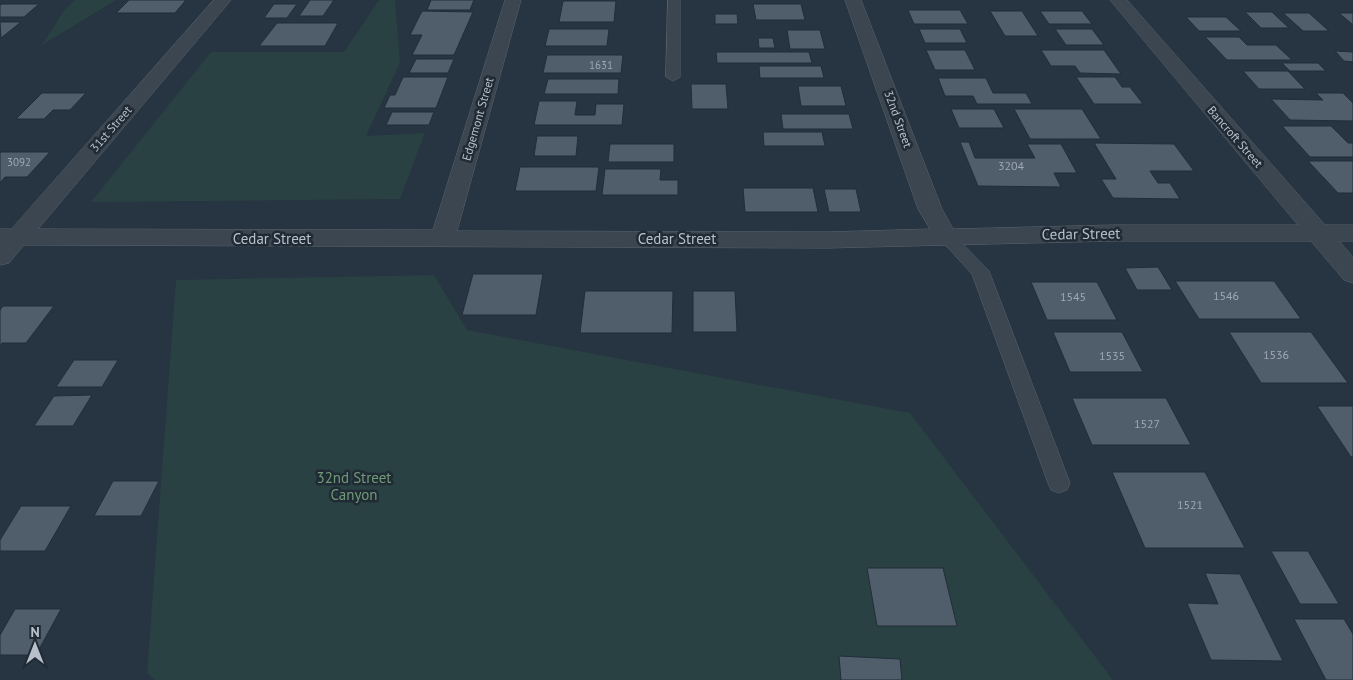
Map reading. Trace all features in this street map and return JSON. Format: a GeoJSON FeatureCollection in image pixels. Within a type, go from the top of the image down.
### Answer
{"type":"FeatureCollection","features":[{"type":"Feature","properties":{"kind":"street","name":"31st Street"},"geometry":{"type":"LineString","coordinates":[[0,257],[9,237],[223,0]]}},
{"type":"Feature","properties":{"kind":"street","name":"Edgemont Street"},"geometry":{"type":"LineString","coordinates":[[443,238],[513,0]]}},
{"type":"Feature","properties":{"kind":"street","name":"32nd Street"},"geometry":{"type":"LineString","coordinates":[[853,0],[930,209],[946,237]]}},
{"type":"Feature","properties":{"kind":"street","name":"Bancroft Street"},"geometry":{"type":"LineString","coordinates":[[1118,0],[1353,274]]}},
{"type":"Feature","properties":{"kind":"street","name":"Cedar Street"},"geometry":{"type":"LineString","coordinates":[[9,237],[827,240],[1113,233],[1353,233]]}},
{"type":"Feature","properties":{"kind":"lane"},"geometry":{"type":"LineString","coordinates":[[673,77],[674,0]]}},
{"type":"Feature","properties":{"kind":"lane"},"geometry":{"type":"LineString","coordinates":[[946,237],[980,271],[1059,483]]}},
{"type":"Feature","properties":{"kind":"green space"},"geometry":{"type":"Polygon","coordinates":[[[75,0],[116,0],[42,45],[63,12],[75,0]]]}},
{"type":"Feature","properties":{"kind":"green space"},"geometry":{"type":"Polygon","coordinates":[[[379,0],[395,0],[400,63],[366,136],[425,133],[400,199],[91,202],[211,52],[344,52],[379,0]]]}},
{"type":"Feature","properties":{"kind":"green space","name":"32nd Street Canyon"},"geometry":{"type":"Polygon","coordinates":[[[434,275],[467,330],[910,413],[1113,680],[155,680],[147,673],[176,280],[434,275]]]}},
{"type":"Feature","properties":{"kind":"building"},"geometry":{"type":"Polygon","coordinates":[[[129,0],[186,0],[175,13],[116,13],[129,0]]]}},
{"type":"Feature","properties":{"kind":"building"},"geometry":{"type":"Polygon","coordinates":[[[310,0],[334,0],[323,16],[299,16],[310,0]]]}},
{"type":"Feature","properties":{"kind":"building"},"geometry":{"type":"Polygon","coordinates":[[[431,0],[474,0],[470,10],[427,10],[431,0]]]}},
{"type":"Feature","properties":{"kind":"building"},"geometry":{"type":"Polygon","coordinates":[[[563,1],[616,1],[614,22],[559,22],[563,1]]]}},
{"type":"Feature","properties":{"kind":"building"},"geometry":{"type":"Polygon","coordinates":[[[39,4],[24,17],[0,17],[0,5],[39,4]]]}},
{"type":"Feature","properties":{"kind":"building"},"geometry":{"type":"Polygon","coordinates":[[[274,4],[297,4],[287,18],[264,18],[274,4]]]}},
{"type":"Feature","properties":{"kind":"building"},"geometry":{"type":"Polygon","coordinates":[[[753,4],[801,4],[805,20],[756,20],[753,4]]]}},
{"type":"Feature","properties":{"kind":"building"},"geometry":{"type":"Polygon","coordinates":[[[908,10],[960,10],[968,24],[914,24],[908,10]]]}},
{"type":"Feature","properties":{"kind":"building"},"geometry":{"type":"Polygon","coordinates":[[[422,11],[473,12],[454,55],[412,55],[422,35],[410,35],[422,11]]]}},
{"type":"Feature","properties":{"kind":"building"},"geometry":{"type":"Polygon","coordinates":[[[990,11],[1022,11],[1038,36],[1005,36],[990,11]]]}},
{"type":"Feature","properties":{"kind":"building"},"geometry":{"type":"Polygon","coordinates":[[[1040,11],[1082,11],[1092,24],[1049,24],[1040,11]]]}},
{"type":"Feature","properties":{"kind":"building"},"geometry":{"type":"Polygon","coordinates":[[[1245,12],[1272,12],[1289,28],[1261,28],[1245,12]]]}},
{"type":"Feature","properties":{"kind":"building"},"geometry":{"type":"Polygon","coordinates":[[[1283,13],[1309,13],[1329,31],[1303,31],[1283,13]]]}},
{"type":"Feature","properties":{"kind":"building"},"geometry":{"type":"Polygon","coordinates":[[[1339,13],[1353,13],[1353,25],[1339,13]]]}},
{"type":"Feature","properties":{"kind":"building"},"geometry":{"type":"Polygon","coordinates":[[[715,14],[737,14],[738,24],[715,24],[715,14]]]}},
{"type":"Feature","properties":{"kind":"building"},"geometry":{"type":"Polygon","coordinates":[[[1186,17],[1226,17],[1241,31],[1199,31],[1186,17]]]}},
{"type":"Feature","properties":{"kind":"building"},"geometry":{"type":"Polygon","coordinates":[[[0,22],[21,22],[1,38],[0,22]]]}},
{"type":"Feature","properties":{"kind":"building"},"geometry":{"type":"Polygon","coordinates":[[[277,23],[338,23],[325,46],[259,46],[277,23]]]}},
{"type":"Feature","properties":{"kind":"building"},"geometry":{"type":"Polygon","coordinates":[[[549,29],[609,29],[607,46],[545,46],[549,29]]]}},
{"type":"Feature","properties":{"kind":"building"},"geometry":{"type":"Polygon","coordinates":[[[919,29],[960,29],[967,43],[925,43],[919,29]]]}},
{"type":"Feature","properties":{"kind":"building"},"geometry":{"type":"Polygon","coordinates":[[[1055,29],[1092,29],[1104,45],[1066,45],[1055,29]]]}},
{"type":"Feature","properties":{"kind":"building"},"geometry":{"type":"Polygon","coordinates":[[[787,30],[820,30],[825,49],[790,49],[787,30]]]}},
{"type":"Feature","properties":{"kind":"building"},"geometry":{"type":"Polygon","coordinates":[[[1205,37],[1239,37],[1247,45],[1276,45],[1292,60],[1227,60],[1205,37]]]}},
{"type":"Feature","properties":{"kind":"building"},"geometry":{"type":"Polygon","coordinates":[[[758,38],[773,38],[775,48],[759,48],[758,38]]]}},
{"type":"Feature","properties":{"kind":"building"},"geometry":{"type":"Polygon","coordinates":[[[926,50],[965,50],[975,70],[935,70],[926,50]]]}},
{"type":"Feature","properties":{"kind":"building"},"geometry":{"type":"Polygon","coordinates":[[[1041,50],[1104,50],[1121,74],[1080,73],[1075,66],[1051,66],[1041,50]]]}},
{"type":"Feature","properties":{"kind":"building"},"geometry":{"type":"Polygon","coordinates":[[[1335,51],[1353,52],[1353,62],[1344,61],[1335,51]]]}},
{"type":"Feature","properties":{"kind":"building"},"geometry":{"type":"Polygon","coordinates":[[[716,52],[809,52],[812,63],[717,63],[716,52]]]}},
{"type":"Feature","properties":{"kind":"building"},"geometry":{"type":"Polygon","coordinates":[[[547,55],[623,55],[621,73],[543,73],[547,55]]]}},
{"type":"Feature","properties":{"kind":"building"},"geometry":{"type":"Polygon","coordinates":[[[416,59],[454,59],[448,73],[409,73],[416,59]]]}},
{"type":"Feature","properties":{"kind":"building"},"geometry":{"type":"Polygon","coordinates":[[[1282,63],[1318,63],[1326,71],[1290,71],[1282,63]]]}},
{"type":"Feature","properties":{"kind":"building"},"geometry":{"type":"Polygon","coordinates":[[[759,66],[821,66],[824,78],[760,78],[759,66]]]}},
{"type":"Feature","properties":{"kind":"building"},"geometry":{"type":"Polygon","coordinates":[[[1243,71],[1288,71],[1305,89],[1259,89],[1243,71]]]}},
{"type":"Feature","properties":{"kind":"building"},"geometry":{"type":"Polygon","coordinates":[[[403,77],[448,77],[436,108],[384,108],[390,95],[395,95],[403,77]]]}},
{"type":"Feature","properties":{"kind":"building"},"geometry":{"type":"Polygon","coordinates":[[[1076,77],[1115,77],[1122,87],[1130,87],[1143,104],[1094,104],[1076,77]]]}},
{"type":"Feature","properties":{"kind":"building"},"geometry":{"type":"Polygon","coordinates":[[[938,78],[986,78],[993,93],[1026,93],[1032,104],[977,104],[973,96],[945,96],[938,78]]]}},
{"type":"Feature","properties":{"kind":"building"},"geometry":{"type":"Polygon","coordinates":[[[548,79],[619,79],[618,94],[544,94],[548,79]]]}},
{"type":"Feature","properties":{"kind":"building"},"geometry":{"type":"Polygon","coordinates":[[[691,84],[726,84],[728,109],[692,109],[691,84]]]}},
{"type":"Feature","properties":{"kind":"building"},"geometry":{"type":"Polygon","coordinates":[[[798,86],[841,86],[846,106],[801,106],[798,86]]]}},
{"type":"Feature","properties":{"kind":"building"},"geometry":{"type":"Polygon","coordinates":[[[42,93],[86,93],[70,110],[53,110],[44,119],[16,119],[42,93]]]}},
{"type":"Feature","properties":{"kind":"building"},"geometry":{"type":"Polygon","coordinates":[[[1316,93],[1343,93],[1353,103],[1353,121],[1290,120],[1271,99],[1323,100],[1316,93]]]}},
{"type":"Feature","properties":{"kind":"building"},"geometry":{"type":"Polygon","coordinates":[[[539,101],[577,101],[575,115],[595,115],[596,104],[624,104],[622,125],[534,125],[539,101]]]}},
{"type":"Feature","properties":{"kind":"building"},"geometry":{"type":"Polygon","coordinates":[[[951,109],[994,109],[1004,128],[959,128],[951,109]]]}},
{"type":"Feature","properties":{"kind":"building"},"geometry":{"type":"Polygon","coordinates":[[[1014,109],[1082,109],[1101,139],[1030,139],[1014,109]]]}},
{"type":"Feature","properties":{"kind":"building"},"geometry":{"type":"Polygon","coordinates":[[[392,112],[434,112],[429,125],[386,125],[392,112]]]}},
{"type":"Feature","properties":{"kind":"building"},"geometry":{"type":"Polygon","coordinates":[[[781,114],[849,114],[853,129],[783,129],[781,114]]]}},
{"type":"Feature","properties":{"kind":"building"},"geometry":{"type":"Polygon","coordinates":[[[1282,126],[1331,126],[1348,143],[1353,143],[1353,157],[1310,157],[1282,126]]]}},
{"type":"Feature","properties":{"kind":"building"},"geometry":{"type":"Polygon","coordinates":[[[763,132],[822,132],[825,146],[764,146],[763,132]]]}},
{"type":"Feature","properties":{"kind":"building"},"geometry":{"type":"Polygon","coordinates":[[[537,136],[578,136],[576,156],[534,156],[537,136]]]}},
{"type":"Feature","properties":{"kind":"building"},"geometry":{"type":"Polygon","coordinates":[[[960,142],[969,142],[975,158],[1035,158],[1027,144],[1061,144],[1077,173],[1054,173],[1061,187],[978,186],[960,142]]]}},
{"type":"Feature","properties":{"kind":"building"},"geometry":{"type":"Polygon","coordinates":[[[1094,143],[1174,144],[1194,171],[1150,171],[1158,183],[1170,183],[1180,199],[1113,198],[1101,179],[1116,179],[1094,143]]]}},
{"type":"Feature","properties":{"kind":"building"},"geometry":{"type":"Polygon","coordinates":[[[610,144],[674,144],[674,162],[608,162],[610,144]]]}},
{"type":"Feature","properties":{"kind":"building"},"geometry":{"type":"Polygon","coordinates":[[[0,152],[50,152],[27,177],[5,177],[0,183],[0,152]]]}},
{"type":"Feature","properties":{"kind":"building"},"geometry":{"type":"Polygon","coordinates":[[[1308,161],[1353,161],[1353,193],[1338,193],[1308,161]]]}},
{"type":"Feature","properties":{"kind":"building"},"geometry":{"type":"Polygon","coordinates":[[[520,167],[599,167],[596,191],[515,191],[520,167]]]}},
{"type":"Feature","properties":{"kind":"building"},"geometry":{"type":"Polygon","coordinates":[[[605,169],[661,169],[660,180],[678,180],[678,195],[602,195],[605,169]]]}},
{"type":"Feature","properties":{"kind":"building"},"geometry":{"type":"Polygon","coordinates":[[[743,188],[813,188],[818,212],[745,212],[743,188]]]}},
{"type":"Feature","properties":{"kind":"building"},"geometry":{"type":"Polygon","coordinates":[[[824,189],[856,189],[861,212],[829,212],[824,189]]]}},
{"type":"Feature","properties":{"kind":"building"},"geometry":{"type":"Polygon","coordinates":[[[1158,267],[1172,290],[1137,290],[1125,268],[1158,267]]]}},
{"type":"Feature","properties":{"kind":"building"},"geometry":{"type":"Polygon","coordinates":[[[473,274],[543,274],[536,315],[462,315],[473,274]]]}},
{"type":"Feature","properties":{"kind":"building"},"geometry":{"type":"Polygon","coordinates":[[[1175,281],[1274,281],[1301,319],[1199,319],[1175,281]]]}},
{"type":"Feature","properties":{"kind":"building"},"geometry":{"type":"Polygon","coordinates":[[[1031,282],[1097,282],[1117,320],[1047,320],[1031,282]]]}},
{"type":"Feature","properties":{"kind":"building"},"geometry":{"type":"Polygon","coordinates":[[[585,291],[673,291],[672,333],[580,333],[585,291]]]}},
{"type":"Feature","properties":{"kind":"building"},"geometry":{"type":"Polygon","coordinates":[[[693,291],[735,291],[737,332],[693,332],[693,291]]]}},
{"type":"Feature","properties":{"kind":"building"},"geometry":{"type":"Polygon","coordinates":[[[3,306],[54,306],[26,343],[2,343],[0,347],[0,310],[3,306]]]}},
{"type":"Feature","properties":{"kind":"building"},"geometry":{"type":"Polygon","coordinates":[[[1053,332],[1122,332],[1143,372],[1070,372],[1053,332]]]}},
{"type":"Feature","properties":{"kind":"building"},"geometry":{"type":"Polygon","coordinates":[[[1229,332],[1311,332],[1348,383],[1261,383],[1229,332]]]}},
{"type":"Feature","properties":{"kind":"building"},"geometry":{"type":"Polygon","coordinates":[[[74,360],[118,360],[102,387],[56,387],[74,360]]]}},
{"type":"Feature","properties":{"kind":"building"},"geometry":{"type":"Polygon","coordinates":[[[92,395],[73,426],[34,426],[54,396],[92,395]]]}},
{"type":"Feature","properties":{"kind":"building"},"geometry":{"type":"Polygon","coordinates":[[[1072,398],[1166,398],[1191,445],[1092,445],[1072,398]]]}},
{"type":"Feature","properties":{"kind":"building"},"geometry":{"type":"Polygon","coordinates":[[[1317,406],[1353,406],[1353,457],[1351,457],[1317,406]]]}},
{"type":"Feature","properties":{"kind":"building"},"geometry":{"type":"Polygon","coordinates":[[[1112,472],[1205,472],[1245,548],[1145,548],[1112,472]]]}},
{"type":"Feature","properties":{"kind":"building"},"geometry":{"type":"Polygon","coordinates":[[[113,481],[159,481],[141,516],[94,516],[113,481]]]}},
{"type":"Feature","properties":{"kind":"building"},"geometry":{"type":"Polygon","coordinates":[[[21,506],[71,506],[45,551],[0,551],[0,540],[21,506]]]}},
{"type":"Feature","properties":{"kind":"building"},"geometry":{"type":"Polygon","coordinates":[[[1271,551],[1308,551],[1339,604],[1300,604],[1271,551]]]}},
{"type":"Feature","properties":{"kind":"building"},"geometry":{"type":"Polygon","coordinates":[[[867,568],[943,568],[957,626],[877,626],[867,568]]]}},
{"type":"Feature","properties":{"kind":"building"},"geometry":{"type":"Polygon","coordinates":[[[1205,573],[1240,574],[1283,661],[1211,660],[1187,603],[1218,604],[1205,573]]]}},
{"type":"Feature","properties":{"kind":"building"},"geometry":{"type":"Polygon","coordinates":[[[15,609],[61,609],[36,655],[0,655],[0,635],[15,609]]]}},
{"type":"Feature","properties":{"kind":"building"},"geometry":{"type":"Polygon","coordinates":[[[1294,619],[1344,619],[1353,634],[1353,680],[1326,680],[1294,619]]]}},
{"type":"Feature","properties":{"kind":"building"},"geometry":{"type":"Polygon","coordinates":[[[839,656],[900,659],[902,680],[841,680],[839,656]]]}}]}
